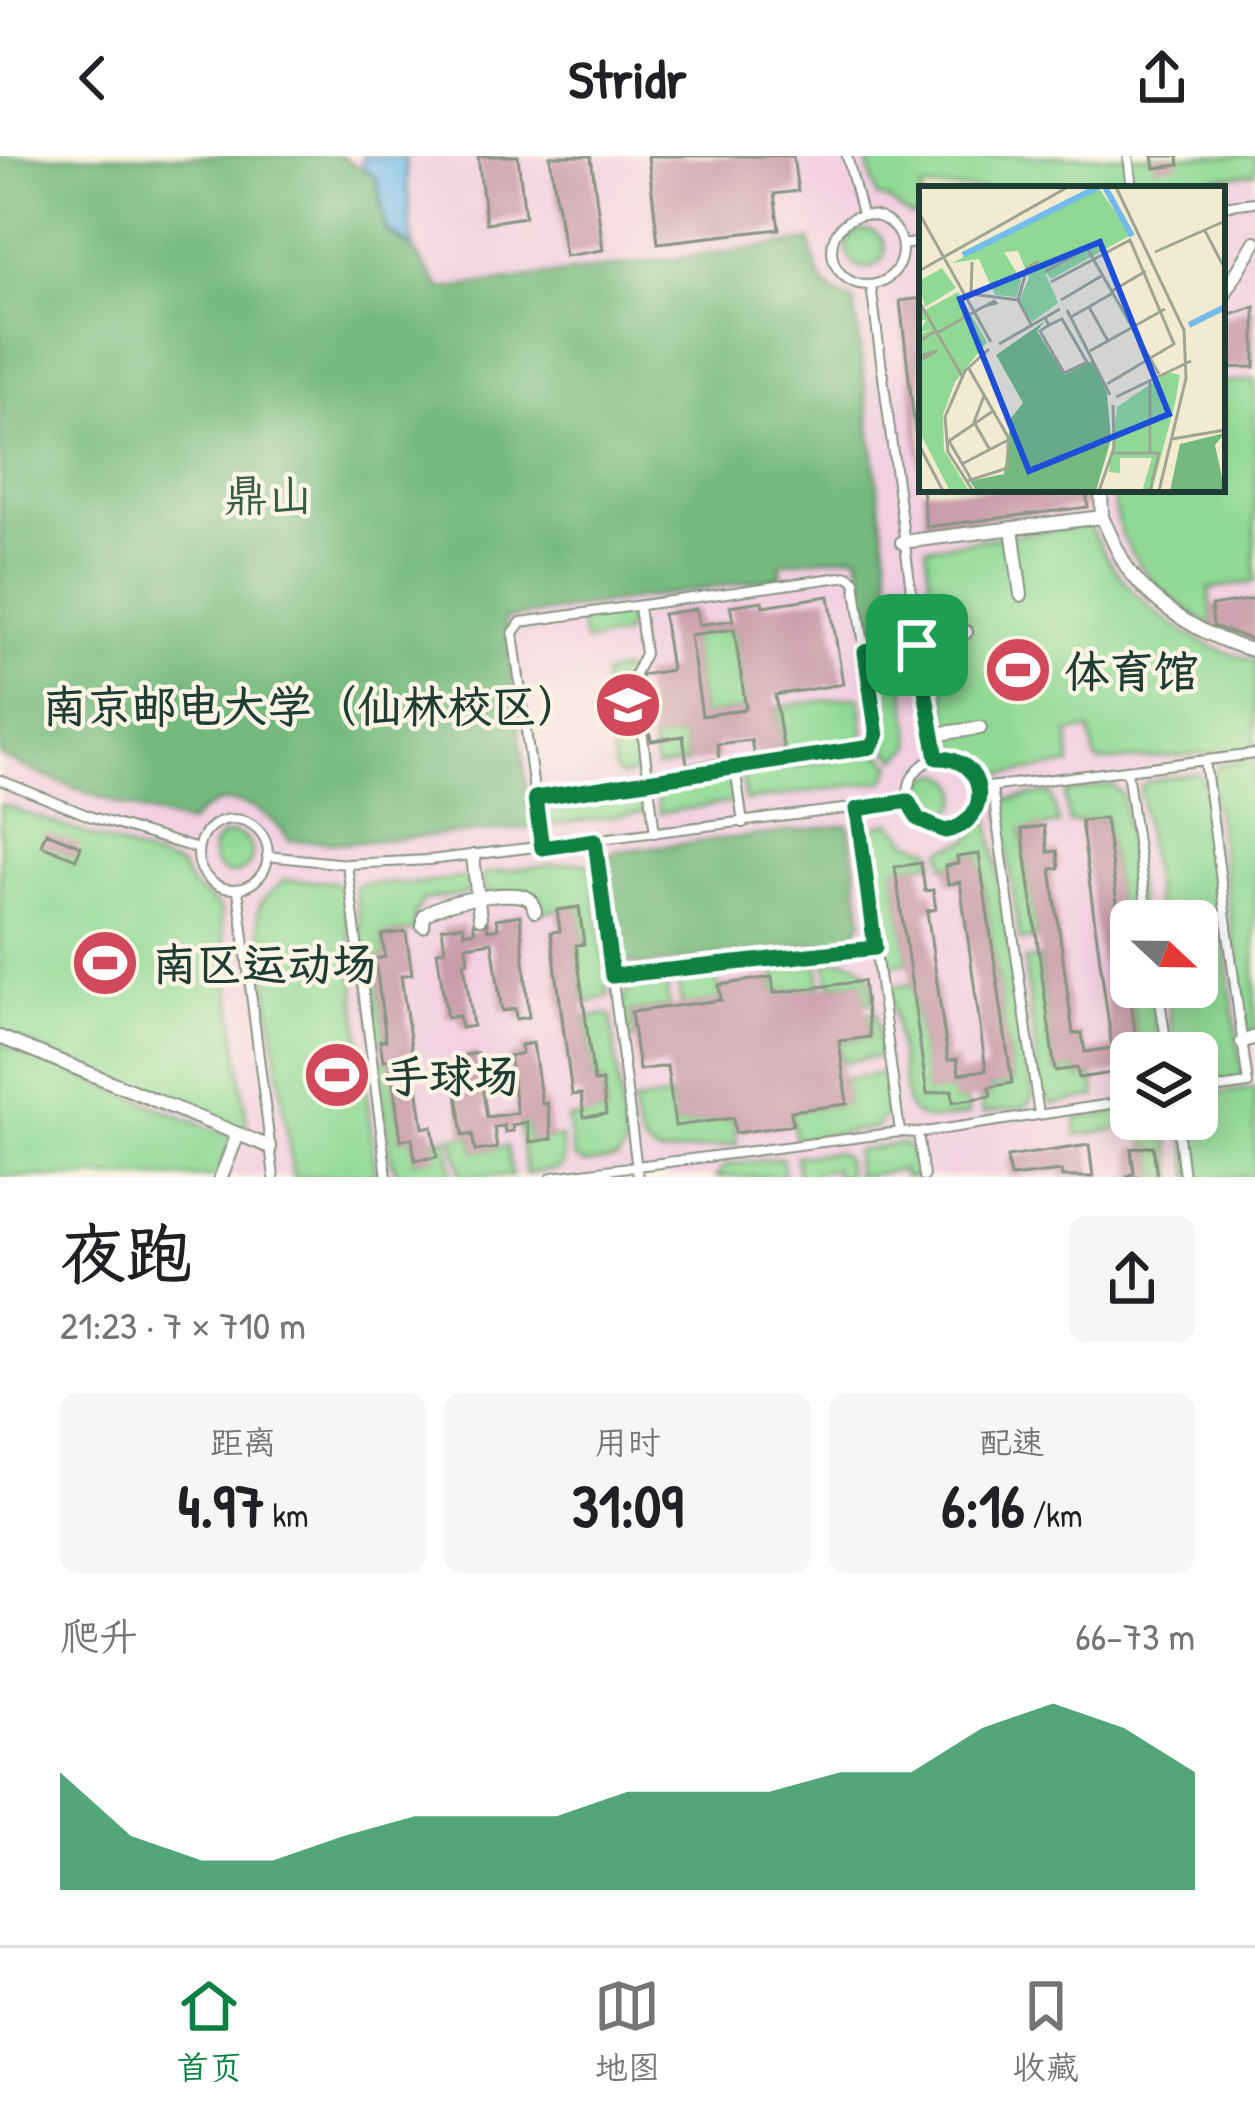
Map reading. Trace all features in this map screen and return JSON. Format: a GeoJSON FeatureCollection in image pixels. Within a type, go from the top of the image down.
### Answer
{"type":"FeatureCollection","features":[{"type":"Feature","properties":{"kind":"street"},"geometry":{"type":"LineString","coordinates":[[1225,293],[1255,242]]}},
{"type":"Feature","properties":{"kind":"street"},"geometry":{"type":"LineString","coordinates":[[1101,492],[1102,518],[1129,569],[1163,603],[1210,635],[1255,651]]}},
{"type":"Feature","properties":{"kind":"street"},"geometry":{"type":"LineString","coordinates":[[902,542],[1102,518]]}},
{"type":"Feature","properties":{"kind":"street"},"geometry":{"type":"LineString","coordinates":[[1012,528],[1021,595]]}},
{"type":"Feature","properties":{"kind":"street"},"geometry":{"type":"LineString","coordinates":[[916,642],[966,632]]}},
{"type":"Feature","properties":{"kind":"street"},"geometry":{"type":"LineString","coordinates":[[930,735],[980,728]]}},
{"type":"Feature","properties":{"kind":"street"},"geometry":{"type":"LineString","coordinates":[[473,856],[480,918]]}},
{"type":"Feature","properties":{"kind":"street"},"geometry":{"type":"LineString","coordinates":[[423,926],[424,917],[434,907],[478,899],[523,896],[532,901],[535,911]]}},
{"type":"Feature","properties":{"kind":"street"},"geometry":{"type":"LineString","coordinates":[[0,1037],[271,1147]]}},
{"type":"Feature","properties":{"kind":"street"},"geometry":{"type":"LineString","coordinates":[[221,1177],[238,1134]]}},
{"type":"Feature","properties":{"kind":"lane"},"geometry":{"type":"LineString","coordinates":[[847,156],[862,214]]}},
{"type":"Feature","properties":{"kind":"lane"},"geometry":{"type":"LineString","coordinates":[[1128,156],[1132,186]]}},
{"type":"Feature","properties":{"kind":"lane"},"geometry":{"type":"LineString","coordinates":[[1225,206],[1255,202]]}},
{"type":"Feature","properties":{"kind":"lane"},"geometry":{"type":"LineString","coordinates":[[862,214],[880,216],[895,227],[902,244],[900,263],[889,278],[872,285],[853,283],[838,272],[831,255],[833,236],[844,221],[862,214]]}},
{"type":"Feature","properties":{"kind":"lane"},"geometry":{"type":"LineString","coordinates":[[902,244],[919,242]]}},
{"type":"Feature","properties":{"kind":"lane"},"geometry":{"type":"LineString","coordinates":[[872,285],[902,542],[937,758]]}},
{"type":"Feature","properties":{"kind":"lane"},"geometry":{"type":"LineString","coordinates":[[535,798],[871,747],[877,736],[855,581],[848,575],[521,622],[515,627],[535,798],[542,848]]}},
{"type":"Feature","properties":{"kind":"lane"},"geometry":{"type":"LineString","coordinates":[[639,605],[645,655],[635,674],[655,833]]}},
{"type":"Feature","properties":{"kind":"lane"},"geometry":{"type":"LineString","coordinates":[[865,652],[916,642]]}},
{"type":"Feature","properties":{"kind":"lane"},"geometry":{"type":"LineString","coordinates":[[980,788],[1255,754]]}},
{"type":"Feature","properties":{"kind":"lane"},"geometry":{"type":"LineString","coordinates":[[937,758],[960,761],[980,788],[978,808],[956,829],[926,826],[908,801],[911,779],[937,758]]}},
{"type":"Feature","properties":{"kind":"lane"},"geometry":{"type":"LineString","coordinates":[[1205,761],[1249,1040],[1248,1084],[1218,1088]]}},
{"type":"Feature","properties":{"kind":"lane"},"geometry":{"type":"LineString","coordinates":[[735,766],[743,823]]}},
{"type":"Feature","properties":{"kind":"lane"},"geometry":{"type":"LineString","coordinates":[[1127,771],[1145,900]]}},
{"type":"Feature","properties":{"kind":"lane"},"geometry":{"type":"LineString","coordinates":[[0,780],[92,817],[198,849]]}},
{"type":"Feature","properties":{"kind":"lane"},"geometry":{"type":"LineString","coordinates":[[992,787],[1039,1115]]}},
{"type":"Feature","properties":{"kind":"lane"},"geometry":{"type":"LineString","coordinates":[[268,856],[347,864],[473,856],[908,801]]}},
{"type":"Feature","properties":{"kind":"lane"},"geometry":{"type":"LineString","coordinates":[[857,809],[900,1132]]}},
{"type":"Feature","properties":{"kind":"lane"},"geometry":{"type":"LineString","coordinates":[[228,818],[246,820],[261,832],[268,856],[255,882],[238,890],[219,887],[205,876],[197,859],[200,841],[211,826],[228,818]]}},
{"type":"Feature","properties":{"kind":"lane"},"geometry":{"type":"LineString","coordinates":[[595,840],[638,1177]]}},
{"type":"Feature","properties":{"kind":"lane"},"geometry":{"type":"LineString","coordinates":[[347,864],[386,1177]]}},
{"type":"Feature","properties":{"kind":"lane"},"geometry":{"type":"LineString","coordinates":[[238,890],[274,1177]]}},
{"type":"Feature","properties":{"kind":"lane"},"geometry":{"type":"LineString","coordinates":[[612,976],[875,948]]}},
{"type":"Feature","properties":{"kind":"lane"},"geometry":{"type":"LineString","coordinates":[[552,1177],[918,1133],[1110,1104]]}},
{"type":"Feature","properties":{"kind":"lane"},"geometry":{"type":"LineString","coordinates":[[918,1133],[924,1177]]}},
{"type":"Feature","properties":{"kind":"lane"},"geometry":{"type":"LineString","coordinates":[[1180,1140],[1184,1177]]}},
{"type":"Feature","properties":{"kind":"shaded area","name":"南京邮电大学（仙林校区）"},"geometry":{"type":"Polygon","coordinates":[[[0,156],[1255,156],[1255,1177],[0,1177],[0,156]]]}},
{"type":"Feature","properties":{"kind":"green space","name":"鼎山"},"geometry":{"type":"Polygon","coordinates":[[[0,156],[341,156],[375,178],[386,232],[414,251],[441,289],[810,241],[826,286],[854,301],[897,633],[870,637],[858,554],[781,563],[781,577],[505,619],[532,828],[346,843],[289,840],[268,817],[242,804],[214,805],[189,824],[93,795],[0,756],[0,156]]]}},
{"type":"Feature","properties":{"kind":"green space"},"geometry":{"type":"Polygon","coordinates":[[[866,156],[1255,156],[1255,173],[1155,186],[919,186],[919,216],[911,217],[877,197],[866,156]]]}},
{"type":"Feature","properties":{"kind":"green space"},"geometry":{"type":"Polygon","coordinates":[[[866,230],[880,235],[885,249],[880,263],[866,268],[852,263],[847,249],[852,235],[866,230]]]}},
{"type":"Feature","properties":{"kind":"green space"},"geometry":{"type":"Polygon","coordinates":[[[1255,379],[1255,582],[1209,589],[1213,626],[1176,601],[1144,570],[1121,533],[1113,492],[1225,492],[1225,384],[1255,379]]]}},
{"type":"Feature","properties":{"kind":"green space"},"geometry":{"type":"Polygon","coordinates":[[[1089,525],[1117,572],[1156,612],[1203,642],[1255,660],[1255,750],[1100,762],[1095,759],[1090,730],[1069,733],[1070,765],[992,776],[979,759],[951,743],[926,547],[1089,525]]]}},
{"type":"Feature","properties":{"kind":"green space"},"geometry":{"type":"Polygon","coordinates":[[[624,613],[631,620],[623,636],[585,642],[579,620],[624,613]]]}},
{"type":"Feature","properties":{"kind":"green space"},"geometry":{"type":"Polygon","coordinates":[[[734,629],[746,709],[702,716],[690,635],[734,629]]]}},
{"type":"Feature","properties":{"kind":"green space"},"geometry":{"type":"Polygon","coordinates":[[[901,661],[913,746],[898,759],[885,747],[873,666],[901,661]]]}},
{"type":"Feature","properties":{"kind":"green space"},"geometry":{"type":"Polygon","coordinates":[[[621,670],[630,678],[633,709],[612,715],[607,710],[603,675],[621,670]]]}},
{"type":"Feature","properties":{"kind":"green space"},"geometry":{"type":"Polygon","coordinates":[[[857,696],[864,740],[784,752],[777,707],[857,696]]]}},
{"type":"Feature","properties":{"kind":"green space"},"geometry":{"type":"Polygon","coordinates":[[[630,719],[635,724],[641,771],[622,777],[615,772],[609,727],[630,719]]]}},
{"type":"Feature","properties":{"kind":"green space"},"geometry":{"type":"Polygon","coordinates":[[[683,736],[687,764],[656,768],[651,741],[683,736]]]}},
{"type":"Feature","properties":{"kind":"green space"},"geometry":{"type":"Polygon","coordinates":[[[879,752],[893,765],[885,781],[745,801],[742,774],[879,752]]]}},
{"type":"Feature","properties":{"kind":"green space"},"geometry":{"type":"Polygon","coordinates":[[[1255,759],[1255,1032],[1247,1036],[1211,777],[1220,764],[1255,759]]]}},
{"type":"Feature","properties":{"kind":"green space"},"geometry":{"type":"Polygon","coordinates":[[[724,773],[731,778],[734,802],[659,813],[656,788],[661,781],[724,773]]]}},
{"type":"Feature","properties":{"kind":"green space"},"geometry":{"type":"Polygon","coordinates":[[[1196,773],[1203,778],[1242,1073],[1239,1079],[1218,1082],[1218,1032],[1172,1032],[1169,1008],[1218,1008],[1218,900],[1155,900],[1140,789],[1146,782],[1196,773]]]}},
{"type":"Feature","properties":{"kind":"green space"},"geometry":{"type":"Polygon","coordinates":[[[940,774],[954,780],[960,794],[954,808],[940,814],[926,808],[920,794],[926,780],[940,774]]]}},
{"type":"Feature","properties":{"kind":"green space"},"geometry":{"type":"Polygon","coordinates":[[[1111,785],[1122,794],[1138,900],[1117,900],[1105,818],[1069,823],[1068,792],[1111,785]]]}},
{"type":"Feature","properties":{"kind":"green space"},"geometry":{"type":"Polygon","coordinates":[[[638,793],[647,812],[544,826],[543,811],[548,805],[638,793]]]}},
{"type":"Feature","properties":{"kind":"green space"},"geometry":{"type":"Polygon","coordinates":[[[1051,793],[1059,824],[1022,830],[1037,938],[1020,941],[1001,804],[1051,793]]]}},
{"type":"Feature","properties":{"kind":"green space","name":"南区运动场"},"geometry":{"type":"Polygon","coordinates":[[[0,804],[180,867],[191,886],[220,908],[248,1131],[0,1033],[0,804]]]}},
{"type":"Feature","properties":{"kind":"green space"},"geometry":{"type":"Polygon","coordinates":[[[989,815],[1033,1098],[1026,1107],[983,1113],[980,1098],[990,1096],[989,1087],[1012,1083],[979,855],[958,857],[958,864],[945,866],[942,850],[969,840],[989,815]]]}},
{"type":"Feature","properties":{"kind":"green space"},"geometry":{"type":"Polygon","coordinates":[[[891,822],[910,842],[932,849],[935,862],[895,867],[909,962],[887,965],[869,828],[891,822]]]}},
{"type":"Feature","properties":{"kind":"green space"},"geometry":{"type":"Polygon","coordinates":[[[849,825],[863,920],[851,939],[640,966],[623,961],[617,953],[606,866],[617,851],[849,825]]]}},
{"type":"Feature","properties":{"kind":"green space"},"geometry":{"type":"Polygon","coordinates":[[[232,834],[246,840],[252,854],[246,868],[232,874],[218,868],[212,854],[218,840],[232,834]]]}},
{"type":"Feature","properties":{"kind":"green space"},"geometry":{"type":"Polygon","coordinates":[[[588,864],[592,872],[609,996],[584,1003],[576,945],[584,943],[579,907],[541,912],[529,892],[487,893],[482,878],[487,873],[588,864]]]}},
{"type":"Feature","properties":{"kind":"green space"},"geometry":{"type":"Polygon","coordinates":[[[465,877],[471,883],[466,894],[423,900],[414,916],[415,931],[382,935],[385,957],[375,960],[386,1040],[375,1041],[355,888],[358,884],[465,877]]]}},
{"type":"Feature","properties":{"kind":"green space"},"geometry":{"type":"Polygon","coordinates":[[[284,880],[334,882],[344,890],[376,1177],[293,1177],[258,913],[260,903],[284,880]]]}},
{"type":"Feature","properties":{"kind":"green space"},"geometry":{"type":"Polygon","coordinates":[[[1039,958],[1055,1071],[1077,1068],[1079,1078],[1093,1076],[1096,1097],[1053,1104],[1041,1095],[1024,960],[1039,958]]]}},
{"type":"Feature","properties":{"kind":"green space"},"geometry":{"type":"Polygon","coordinates":[[[847,960],[865,970],[874,1002],[866,1003],[862,981],[830,985],[826,962],[847,960]]]}},
{"type":"Feature","properties":{"kind":"green space"},"geometry":{"type":"Polygon","coordinates":[[[818,963],[821,987],[774,993],[775,971],[818,963]]]}},
{"type":"Feature","properties":{"kind":"green space"},"geometry":{"type":"Polygon","coordinates":[[[717,977],[721,1000],[681,1006],[678,978],[717,977]]]}},
{"type":"Feature","properties":{"kind":"green space"},"geometry":{"type":"Polygon","coordinates":[[[666,979],[669,1007],[631,1012],[635,1039],[626,1041],[622,1007],[628,988],[666,979]]]}},
{"type":"Feature","properties":{"kind":"green space"},"geometry":{"type":"Polygon","coordinates":[[[912,984],[927,1093],[952,1090],[954,1101],[965,1100],[969,1115],[926,1119],[907,1105],[890,987],[912,984]]]}},
{"type":"Feature","properties":{"kind":"green space"},"geometry":{"type":"Polygon","coordinates":[[[1132,1008],[1153,1008],[1157,1032],[1135,1032],[1132,1008]]]}},
{"type":"Feature","properties":{"kind":"green space"},"geometry":{"type":"Polygon","coordinates":[[[876,1013],[881,1056],[842,1062],[839,1041],[870,1037],[867,1014],[876,1013]]]}},
{"type":"Feature","properties":{"kind":"green space"},"geometry":{"type":"Polygon","coordinates":[[[611,1016],[626,1146],[618,1159],[586,1164],[574,1158],[567,1119],[606,1113],[602,1081],[594,1082],[586,1018],[611,1016]]]}},
{"type":"Feature","properties":{"kind":"green space"},"geometry":{"type":"Polygon","coordinates":[[[0,1043],[232,1137],[216,1177],[0,1177],[0,1043]]]}},
{"type":"Feature","properties":{"kind":"green space"},"geometry":{"type":"Polygon","coordinates":[[[390,1060],[401,1139],[412,1138],[415,1160],[436,1157],[434,1140],[448,1137],[452,1177],[398,1175],[392,1163],[378,1061],[390,1060]]]}},
{"type":"Feature","properties":{"kind":"green space"},"geometry":{"type":"Polygon","coordinates":[[[884,1073],[887,1113],[875,1128],[795,1139],[791,1111],[846,1104],[844,1079],[884,1073]]]}},
{"type":"Feature","properties":{"kind":"green space"},"geometry":{"type":"Polygon","coordinates":[[[1255,1088],[1255,1177],[1191,1177],[1186,1140],[1218,1140],[1218,1093],[1255,1088]]]}},
{"type":"Feature","properties":{"kind":"green space"},"geometry":{"type":"Polygon","coordinates":[[[671,1097],[675,1126],[733,1118],[737,1144],[662,1155],[647,1147],[639,1135],[633,1103],[671,1097]]]}},
{"type":"Feature","properties":{"kind":"green space"},"geometry":{"type":"Polygon","coordinates":[[[1110,1114],[1110,1130],[1076,1135],[1077,1118],[1110,1114]]]}},
{"type":"Feature","properties":{"kind":"green space"},"geometry":{"type":"Polygon","coordinates":[[[527,1122],[530,1142],[561,1137],[564,1157],[560,1169],[526,1174],[519,1123],[527,1122]]]}},
{"type":"Feature","properties":{"kind":"green space"},"geometry":{"type":"Polygon","coordinates":[[[472,1134],[475,1151],[507,1146],[512,1176],[462,1177],[453,1137],[472,1134]]]}},
{"type":"Feature","properties":{"kind":"green space"},"geometry":{"type":"Polygon","coordinates":[[[1146,1140],[1169,1140],[1175,1177],[1157,1177],[1153,1147],[1147,1147],[1146,1140]]]}},
{"type":"Feature","properties":{"kind":"green space"},"geometry":{"type":"Polygon","coordinates":[[[903,1143],[914,1154],[917,1177],[904,1177],[902,1170],[856,1177],[855,1151],[903,1143]]]}},
{"type":"Feature","properties":{"kind":"green space"},"geometry":{"type":"Polygon","coordinates":[[[837,1152],[846,1159],[848,1176],[836,1177],[834,1169],[815,1172],[815,1177],[798,1177],[796,1156],[837,1152]]]}},
{"type":"Feature","properties":{"kind":"green space"},"geometry":{"type":"Polygon","coordinates":[[[782,1158],[785,1177],[716,1177],[725,1165],[782,1158]]]}},
{"type":"Feature","properties":{"kind":"water"},"geometry":{"type":"Polygon","coordinates":[[[362,156],[405,158],[413,247],[387,230],[377,178],[362,167],[362,156]]]}},
{"type":"Feature","properties":{"kind":"building"},"geometry":{"type":"Polygon","coordinates":[[[478,156],[518,156],[525,217],[486,223],[478,156]]]}},
{"type":"Feature","properties":{"kind":"building"},"geometry":{"type":"Polygon","coordinates":[[[550,156],[591,156],[603,250],[565,256],[550,156]]]}},
{"type":"Feature","properties":{"kind":"building"},"geometry":{"type":"Polygon","coordinates":[[[648,156],[793,156],[798,191],[774,194],[779,229],[658,243],[648,156]]]}},
{"type":"Feature","properties":{"kind":"building"},"geometry":{"type":"Polygon","coordinates":[[[1153,156],[1178,156],[1179,165],[1155,168],[1153,156]]]}},
{"type":"Feature","properties":{"kind":"building"},"geometry":{"type":"Polygon","coordinates":[[[919,298],[919,464],[900,301],[919,298]]]}},
{"type":"Feature","properties":{"kind":"building"},"geometry":{"type":"Polygon","coordinates":[[[1255,307],[1255,367],[1225,368],[1225,317],[1255,307]]]}},
{"type":"Feature","properties":{"kind":"building"},"geometry":{"type":"Polygon","coordinates":[[[922,492],[1086,492],[1088,507],[926,527],[922,492]]]}},
{"type":"Feature","properties":{"kind":"building"},"geometry":{"type":"Polygon","coordinates":[[[829,596],[843,684],[775,695],[784,752],[754,756],[751,740],[717,744],[719,759],[687,764],[683,736],[651,741],[641,675],[671,670],[663,614],[696,609],[699,625],[733,620],[730,606],[762,601],[763,606],[829,596]],[[734,629],[690,635],[702,716],[746,709],[734,629]]]}},
{"type":"Feature","properties":{"kind":"building"},"geometry":{"type":"Polygon","coordinates":[[[1255,599],[1255,641],[1213,626],[1211,606],[1255,599]]]}},
{"type":"Feature","properties":{"kind":"building"},"geometry":{"type":"Polygon","coordinates":[[[1105,818],[1117,900],[1110,900],[1110,1008],[1132,1008],[1135,1032],[1110,1033],[1081,821],[1105,818]]]}},
{"type":"Feature","properties":{"kind":"building"},"geometry":{"type":"Polygon","coordinates":[[[1044,826],[1048,852],[1057,851],[1059,868],[1051,869],[1073,1034],[1082,1033],[1085,1052],[1110,1048],[1110,1073],[1079,1078],[1077,1068],[1055,1071],[1022,829],[1044,826]]]}},
{"type":"Feature","properties":{"kind":"building"},"geometry":{"type":"Polygon","coordinates":[[[46,832],[81,846],[76,859],[41,845],[46,832]]]}},
{"type":"Feature","properties":{"kind":"building"},"geometry":{"type":"Polygon","coordinates":[[[979,854],[1012,1083],[989,1087],[991,1096],[953,1102],[952,1090],[927,1094],[895,867],[921,863],[925,891],[933,890],[936,909],[927,911],[948,1060],[957,1059],[959,1074],[986,1070],[960,882],[948,884],[945,866],[958,864],[957,857],[979,854]]]}},
{"type":"Feature","properties":{"kind":"building"},"geometry":{"type":"Polygon","coordinates":[[[579,907],[584,944],[576,945],[594,1082],[602,1081],[606,1114],[584,1117],[581,1094],[572,1095],[551,932],[560,931],[557,910],[579,907]]]}},
{"type":"Feature","properties":{"kind":"building"},"geometry":{"type":"Polygon","coordinates":[[[520,915],[529,1017],[516,1019],[515,1009],[502,1011],[492,942],[466,946],[473,1026],[461,1028],[459,1016],[447,1018],[437,951],[445,950],[442,928],[463,925],[464,933],[475,931],[473,923],[486,921],[488,930],[498,928],[496,919],[520,915]]]}},
{"type":"Feature","properties":{"kind":"building"},"geometry":{"type":"Polygon","coordinates":[[[406,932],[412,974],[401,976],[423,1128],[432,1126],[437,1157],[415,1160],[412,1138],[401,1140],[390,1060],[383,1060],[380,1040],[386,1040],[375,959],[385,957],[382,935],[406,932]]]}},
{"type":"Feature","properties":{"kind":"building"},"geometry":{"type":"Polygon","coordinates":[[[772,977],[774,993],[863,981],[870,1037],[839,1041],[847,1104],[791,1111],[793,1125],[735,1133],[733,1118],[675,1126],[667,1066],[639,1070],[631,1012],[721,1000],[719,985],[772,977]]]}},
{"type":"Feature","properties":{"kind":"building"},"geometry":{"type":"Polygon","coordinates":[[[533,1043],[552,1139],[530,1142],[527,1122],[512,1125],[513,1131],[494,1127],[497,1148],[475,1151],[472,1134],[463,1136],[453,1066],[466,1064],[465,1055],[477,1053],[487,1117],[517,1113],[509,1056],[522,1053],[521,1045],[533,1043]]]}},
{"type":"Feature","properties":{"kind":"building"},"geometry":{"type":"Polygon","coordinates":[[[1089,1145],[1093,1177],[1062,1177],[1061,1171],[1010,1177],[1007,1157],[1089,1145]]]}},
{"type":"Feature","properties":{"kind":"building"},"geometry":{"type":"Polygon","coordinates":[[[1153,1146],[1157,1177],[1126,1177],[1134,1173],[1131,1149],[1153,1146]]]}},
{"type":"Feature","properties":{"kind":"place","name":"体育馆"},"geometry":{"type":"Point","coordinates":[1018,670]}},
{"type":"Feature","properties":{"kind":"place","name":"南京邮电大学（仙林校区）"},"geometry":{"type":"Point","coordinates":[628,705]}},
{"type":"Feature","properties":{"kind":"place","name":"南区运动场"},"geometry":{"type":"Point","coordinates":[105,963]}},
{"type":"Feature","properties":{"kind":"place","name":"手球场"},"geometry":{"type":"Point","coordinates":[337,1075]}},
{"type":"Feature","properties":{"kind":"route"},"geometry":{"type":"LineString","coordinates":[[917,645],[937,758],[960,761],[969,768],[980,798],[965,824],[945,831],[926,826],[908,801],[857,809],[875,948],[612,976],[595,840],[542,848],[535,798],[871,747],[877,736],[865,652],[917,645]]}}]}
